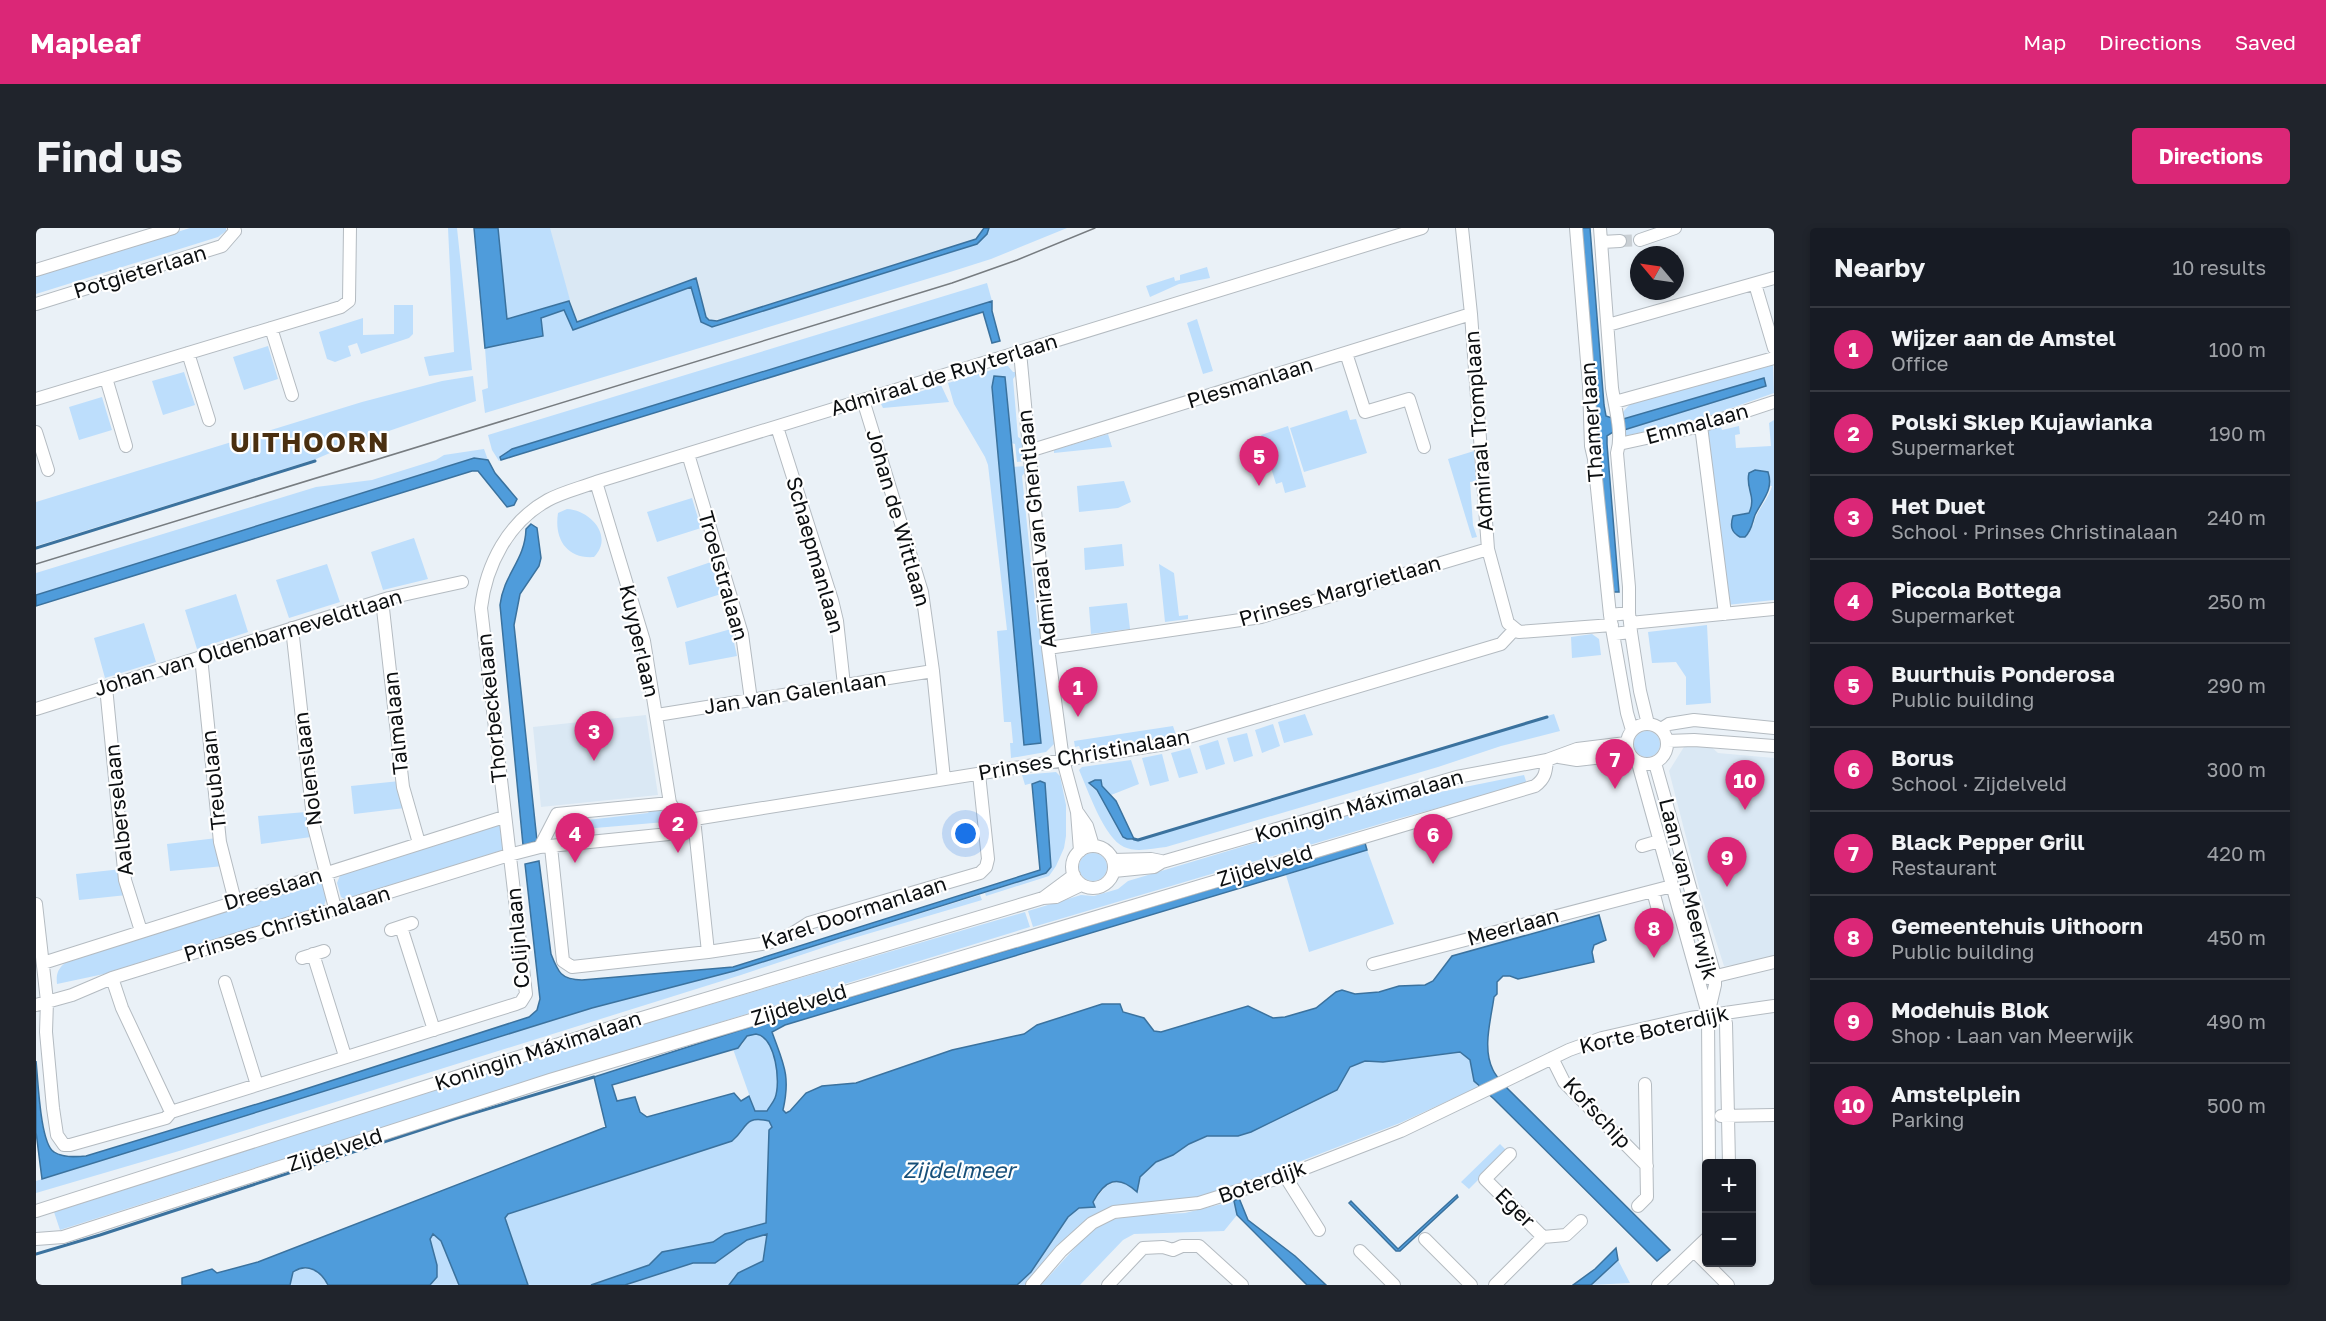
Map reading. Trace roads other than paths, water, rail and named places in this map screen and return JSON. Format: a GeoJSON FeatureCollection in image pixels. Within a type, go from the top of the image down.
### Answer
{"type":"FeatureCollection","features":[{"type":"Feature","properties":{"kind":"street","name":"Potgieterlaan"},"geometry":{"type":"LineString","coordinates":[[36,270],[173,228]]}},
{"type":"Feature","properties":{"kind":"street","name":"Potgieterlaan"},"geometry":{"type":"LineString","coordinates":[[36,304],[222,246],[235,231],[234,228]]}},
{"type":"Feature","properties":{"kind":"street"},"geometry":{"type":"LineString","coordinates":[[36,399],[341,307],[349,301],[350,228]]}},
{"type":"Feature","properties":{"kind":"street","name":"Admiraal de Ruyterlaan"},"geometry":{"type":"LineString","coordinates":[[493,562],[503,542],[516,525],[558,495],[1422,228]]}},
{"type":"Feature","properties":{"kind":"street","name":"Admiraal Tromplaan"},"geometry":{"type":"LineString","coordinates":[[1462,228],[1471,314],[1488,549],[1508,623],[1515,629]]}},
{"type":"Feature","properties":{"kind":"street","name":"Thamerlaan"},"geometry":{"type":"LineString","coordinates":[[1576,228],[1589,386],[1591,446],[1612,624],[1632,730]]}},
{"type":"Feature","properties":{"kind":"street"},"geometry":{"type":"LineString","coordinates":[[1600,228],[1612,388],[1616,402],[1619,444],[1617,453],[1630,622],[1640,691],[1648,724]]}},
{"type":"Feature","properties":{"kind":"street"},"geometry":{"type":"LineString","coordinates":[[1640,240],[1675,228]]}},
{"type":"Feature","properties":{"kind":"street"},"geometry":{"type":"LineString","coordinates":[[1602,242],[1620,241]]}},
{"type":"Feature","properties":{"kind":"street"},"geometry":{"type":"LineString","coordinates":[[1608,325],[1774,278]]}},
{"type":"Feature","properties":{"kind":"street"},"geometry":{"type":"LineString","coordinates":[[1755,284],[1774,348]]}},
{"type":"Feature","properties":{"kind":"street","name":"Plesmanlaan"},"geometry":{"type":"LineString","coordinates":[[1029,451],[1471,314]]}},
{"type":"Feature","properties":{"kind":"street"},"geometry":{"type":"LineString","coordinates":[[271,328],[292,395]]}},
{"type":"Feature","properties":{"kind":"street","name":"Admiraal van Ghentlaan"},"geometry":{"type":"LineString","coordinates":[[1020,352],[1048,648],[1064,760],[1077,812],[1080,851]]}},
{"type":"Feature","properties":{"kind":"street"},"geometry":{"type":"LineString","coordinates":[[188,353],[209,420]]}},
{"type":"Feature","properties":{"kind":"street"},"geometry":{"type":"LineString","coordinates":[[1346,353],[1365,412],[1409,399],[1424,447]]}},
{"type":"Feature","properties":{"kind":"street"},"geometry":{"type":"LineString","coordinates":[[1616,402],[1774,358]]}},
{"type":"Feature","properties":{"kind":"street"},"geometry":{"type":"LineString","coordinates":[[106,378],[126,446]]}},
{"type":"Feature","properties":{"kind":"street","name":"Johan de Wittlaan"},"geometry":{"type":"LineString","coordinates":[[863,400],[919,579],[933,671],[944,779]]}},
{"type":"Feature","properties":{"kind":"street","name":"Emmalaan"},"geometry":{"type":"LineString","coordinates":[[1619,444],[1701,426],[1774,402]]}},
{"type":"Feature","properties":{"kind":"street"},"geometry":{"type":"LineString","coordinates":[[1701,426],[1725,614]]}},
{"type":"Feature","properties":{"kind":"street","name":"Schaepmanlaan"},"geometry":{"type":"LineString","coordinates":[[777,427],[832,600],[837,621],[844,685]]}},
{"type":"Feature","properties":{"kind":"street"},"geometry":{"type":"LineString","coordinates":[[36,432],[48,470]]}},
{"type":"Feature","properties":{"kind":"street","name":"Troelstralaan"},"geometry":{"type":"LineString","coordinates":[[688,454],[742,634],[751,700]]}},
{"type":"Feature","properties":{"kind":"street","name":"Kuyperlaan"},"geometry":{"type":"LineString","coordinates":[[596,482],[644,641],[670,802]]}},
{"type":"Feature","properties":{"kind":"street","name":"Prinses Margrietlaan"},"geometry":{"type":"LineString","coordinates":[[1048,648],[1261,617],[1488,549]]}},
{"type":"Feature","properties":{"kind":"street","name":"Thorbeckelaan"},"geometry":{"type":"LineString","coordinates":[[493,562],[485,583],[481,608],[509,855]]}},
{"type":"Feature","properties":{"kind":"street","name":"Johan van Oldenbarneveldtlaan"},"geometry":{"type":"LineString","coordinates":[[36,709],[382,600],[462,582]]}},
{"type":"Feature","properties":{"kind":"street","name":"Talmalaan"},"geometry":{"type":"LineString","coordinates":[[382,600],[403,787],[419,843]]}},
{"type":"Feature","properties":{"kind":"street"},"geometry":{"type":"LineString","coordinates":[[1515,629],[1519,632],[1534,632],[1774,609]]}},
{"type":"Feature","properties":{"kind":"street"},"geometry":{"type":"LineString","coordinates":[[1612,624],[1630,622]]}},
{"type":"Feature","properties":{"kind":"street","name":"Nolenslaan"},"geometry":{"type":"LineString","coordinates":[[292,628],[314,827],[335,908]]}},
{"type":"Feature","properties":{"kind":"street","name":"Prinses Christinalaan"},"geometry":{"type":"LineString","coordinates":[[42,1003],[72,995],[112,978],[509,855],[546,847],[669,834],[688,820],[1181,740],[1502,644],[1515,629]]}},
{"type":"Feature","properties":{"kind":"street","name":"Treublaan"},"geometry":{"type":"LineString","coordinates":[[201,657],[220,842],[236,901]]}},
{"type":"Feature","properties":{"kind":"street","name":"Jan van Galenlaan"},"geometry":{"type":"LineString","coordinates":[[657,715],[933,671]]}},
{"type":"Feature","properties":{"kind":"street","name":"Aalberselaan"},"geometry":{"type":"LineString","coordinates":[[106,687],[125,880],[141,931]]}},
{"type":"Feature","properties":{"kind":"street"},"geometry":{"type":"LineString","coordinates":[[1661,729],[1669,724],[1694,720],[1774,728]]}},
{"type":"Feature","properties":{"kind":"street"},"geometry":{"type":"LineString","coordinates":[[1648,724],[1661,729],[1667,741],[1664,755],[1655,763],[1638,763],[1628,749],[1632,730],[1648,724]]}},
{"type":"Feature","properties":{"kind":"street"},"geometry":{"type":"LineString","coordinates":[[1667,741],[1694,740],[1774,746]]}},
{"type":"Feature","properties":{"kind":"street","name":"Koningin Máximalaan"},"geometry":{"type":"LineString","coordinates":[[1113,866],[1154,867],[1162,862],[1457,777],[1552,758],[1577,760],[1628,749]]}},
{"type":"Feature","properties":{"kind":"street","name":"Zijdelveld"},"geometry":{"type":"LineString","coordinates":[[36,1239],[63,1237],[550,1080],[1535,786],[1543,780],[1552,758]]}},
{"type":"Feature","properties":{"kind":"street","name":"Laan van Meerwijk"},"geometry":{"type":"LineString","coordinates":[[1638,763],[1708,1015]]}},
{"type":"Feature","properties":{"kind":"street","name":"Laan van Meerwijk"},"geometry":{"type":"LineString","coordinates":[[1655,763],[1715,976],[1708,1015],[1709,1159]]}},
{"type":"Feature","properties":{"kind":"street","name":"Karel Doormanlaan"},"geometry":{"type":"LineString","coordinates":[[546,847],[562,961],[572,967],[768,943],[790,935],[809,923],[980,873],[986,867],[988,858],[980,774]]}},
{"type":"Feature","properties":{"kind":"street"},"geometry":{"type":"LineString","coordinates":[[546,847],[557,814],[670,802],[688,820],[708,952]]}},
{"type":"Feature","properties":{"kind":"street","name":"Admiraal van Ghentlaan"},"geometry":{"type":"LineString","coordinates":[[1077,812],[1087,826],[1093,846]]}},
{"type":"Feature","properties":{"kind":"street","name":"Dreeslaan"},"geometry":{"type":"LineString","coordinates":[[43,963],[504,817]]}},
{"type":"Feature","properties":{"kind":"street","name":"Laan van Meerwijk"},"geometry":{"type":"LineString","coordinates":[[1642,846],[1659,841]]}},
{"type":"Feature","properties":{"kind":"street"},"geometry":{"type":"LineString","coordinates":[[1093,846],[1105,850],[1113,866],[1109,881],[1101,887],[1091,888],[1077,880],[1074,859],[1080,851],[1093,846]]}},
{"type":"Feature","properties":{"kind":"street","name":"Colijnlaan"},"geometry":{"type":"LineString","coordinates":[[36,904],[43,963],[41,1052],[51,1136],[70,1145],[166,1118],[171,1112],[521,1002],[526,994],[509,855]]}},
{"type":"Feature","properties":{"kind":"street","name":"Koningin Máximalaan"},"geometry":{"type":"LineString","coordinates":[[36,1211],[625,1023],[1043,898],[1056,897],[1077,880]]}},
{"type":"Feature","properties":{"kind":"street","name":"Laan van Meerwijk"},"geometry":{"type":"LineString","coordinates":[[1662,925],[1653,891],[1672,886]]}},
{"type":"Feature","properties":{"kind":"street","name":"Meerlaan"},"geometry":{"type":"LineString","coordinates":[[1373,964],[1653,891]]}},
{"type":"Feature","properties":{"kind":"street"},"geometry":{"type":"LineString","coordinates":[[402,926],[434,1030]]}},
{"type":"Feature","properties":{"kind":"street"},"geometry":{"type":"LineString","coordinates":[[313,954],[345,1056]]}},
{"type":"Feature","properties":{"kind":"street"},"geometry":{"type":"LineString","coordinates":[[1697,981],[1774,962]]}},
{"type":"Feature","properties":{"kind":"street"},"geometry":{"type":"LineString","coordinates":[[112,978],[122,1008],[171,1112]]}},
{"type":"Feature","properties":{"kind":"street"},"geometry":{"type":"LineString","coordinates":[[224,982],[256,1085]]}},
{"type":"Feature","properties":{"kind":"street","name":"Korte Boterdijk"},"geometry":{"type":"LineString","coordinates":[[1504,1081],[1602,1038],[1708,1015],[1774,1006]]}},
{"type":"Feature","properties":{"kind":"street"},"geometry":{"type":"LineString","coordinates":[[1726,1023],[1729,1159]]}},
{"type":"Feature","properties":{"kind":"street","name":"Kofschip"},"geometry":{"type":"LineString","coordinates":[[1552,1058],[1564,1082],[1647,1166]]}},
{"type":"Feature","properties":{"kind":"street","name":"Boterdijk"},"geometry":{"type":"LineString","coordinates":[[1032,1285],[1061,1251],[1092,1223],[1113,1212],[1199,1203],[1285,1176],[1401,1131],[1504,1081]]}},
{"type":"Feature","properties":{"kind":"street","name":"Kofschip"},"geometry":{"type":"LineString","coordinates":[[1638,1206],[1647,1197],[1646,1084]]}},
{"type":"Feature","properties":{"kind":"street"},"geometry":{"type":"LineString","coordinates":[[1709,1117],[1774,1115]]}},
{"type":"Feature","properties":{"kind":"street","name":"Eger"},"geometry":{"type":"LineString","coordinates":[[1510,1154],[1485,1179],[1543,1237]]}},
{"type":"Feature","properties":{"kind":"street"},"geometry":{"type":"LineString","coordinates":[[1285,1176],[1318,1230]]}},
{"type":"Feature","properties":{"kind":"street","name":"Eger"},"geometry":{"type":"LineString","coordinates":[[1495,1285],[1543,1237],[1566,1235],[1581,1221]]}},
{"type":"Feature","properties":{"kind":"street"},"geometry":{"type":"LineString","coordinates":[[1425,1239],[1470,1285]]}},
{"type":"Feature","properties":{"kind":"street"},"geometry":{"type":"LineString","coordinates":[[1658,1285],[1702,1244]]}},
{"type":"Feature","properties":{"kind":"street"},"geometry":{"type":"LineString","coordinates":[[1108,1285],[1143,1248],[1163,1247],[1173,1250],[1182,1246],[1199,1246],[1242,1285]]}},
{"type":"Feature","properties":{"kind":"street"},"geometry":{"type":"LineString","coordinates":[[1360,1251],[1394,1285]]}},
{"type":"Feature","properties":{"kind":"street"},"geometry":{"type":"LineString","coordinates":[[1695,1252],[1728,1285]]}},
{"type":"Feature","properties":{"kind":"water"},"geometry":{"type":"Polygon","coordinates":[[[474,228],[498,228],[507,319],[569,301],[577,322],[696,278],[706,317],[717,321],[976,239],[984,228],[989,228],[987,234],[977,244],[712,327],[701,322],[691,287],[573,330],[564,310],[541,318],[543,336],[485,348],[474,228]]]}},
{"type":"Feature","properties":{"kind":"water"},"geometry":{"type":"Polygon","coordinates":[[[1581,228],[1590,228],[1604,405],[1606,416],[1612,418],[1613,432],[1607,436],[1607,444],[1619,592],[1610,592],[1581,228]]]}},
{"type":"Feature","properties":{"kind":"water"},"geometry":{"type":"Polygon","coordinates":[[[992,301],[992,311],[1000,341],[992,343],[983,312],[501,460],[500,457],[512,449],[992,301]]]}},
{"type":"Feature","properties":{"kind":"water"},"geometry":{"type":"Polygon","coordinates":[[[994,376],[1005,377],[1041,743],[1024,745],[992,387],[994,376]]]}},
{"type":"Feature","properties":{"kind":"water"},"geometry":{"type":"Polygon","coordinates":[[[1764,378],[1766,386],[1624,430],[1623,419],[1764,378]]]}},
{"type":"Feature","properties":{"kind":"water"},"geometry":{"type":"Polygon","coordinates":[[[474,458],[488,460],[495,473],[517,499],[514,505],[507,507],[478,471],[472,471],[36,606],[36,595],[474,458]]]}},
{"type":"Feature","properties":{"kind":"water"},"geometry":{"type":"Polygon","coordinates":[[[1755,470],[1768,472],[1768,490],[1749,532],[1745,537],[1740,537],[1733,531],[1732,520],[1733,516],[1749,513],[1752,502],[1748,479],[1749,473],[1755,470]]]}},
{"type":"Feature","properties":{"kind":"water"},"geometry":{"type":"Polygon","coordinates":[[[531,524],[537,528],[541,558],[539,566],[520,594],[514,625],[537,841],[523,845],[500,605],[506,584],[522,550],[526,529],[531,524]]]}},
{"type":"Feature","properties":{"kind":"water"},"geometry":{"type":"Polygon","coordinates":[[[1101,780],[1102,786],[1116,801],[1134,839],[1123,837],[1097,790],[1089,783],[1101,780]]]}},
{"type":"Feature","properties":{"kind":"water"},"geometry":{"type":"Polygon","coordinates":[[[1040,781],[1045,783],[1051,867],[1046,873],[734,971],[592,1008],[42,1179],[36,1132],[36,1061],[43,1124],[49,1146],[61,1155],[86,1156],[290,1094],[529,1017],[537,1010],[540,999],[525,864],[539,861],[551,954],[558,970],[565,977],[582,980],[733,967],[1040,870],[1032,784],[1040,781]]]}},
{"type":"Feature","properties":{"kind":"water","name":"Zijdelmeer"},"geometry":{"type":"Polygon","coordinates":[[[1365,843],[1367,850],[785,1025],[772,1032],[785,1070],[786,1087],[783,1110],[786,1113],[790,1111],[806,1093],[822,1086],[856,1083],[952,1050],[1024,1034],[1037,1025],[1102,1004],[1120,1004],[1123,1012],[1144,1018],[1154,1031],[1161,1032],[1248,1006],[1273,1018],[1285,1017],[1316,1008],[1342,990],[1355,994],[1379,992],[1399,986],[1425,985],[1433,981],[1452,956],[1599,915],[1606,940],[1594,945],[1592,952],[1594,962],[1518,979],[1503,976],[1497,982],[1497,994],[1494,997],[1488,1034],[1488,1053],[1493,1070],[1508,1089],[1670,1250],[1657,1261],[1474,1081],[1470,1060],[1460,1052],[1383,1062],[1365,1061],[1350,1067],[1337,1090],[1251,1132],[1238,1136],[1207,1136],[1156,1162],[1140,1177],[1137,1192],[1118,1181],[1107,1184],[1093,1202],[1095,1207],[1079,1208],[1068,1217],[1031,1272],[1017,1285],[729,1285],[738,1273],[763,1261],[767,1234],[747,1240],[715,1263],[693,1263],[625,1285],[591,1285],[649,1265],[662,1252],[713,1242],[725,1234],[766,1223],[769,1130],[772,1127],[769,1121],[754,1120],[750,1121],[732,1141],[508,1214],[505,1218],[528,1285],[459,1285],[441,1241],[433,1234],[430,1239],[437,1265],[437,1277],[430,1285],[328,1285],[318,1272],[303,1268],[293,1272],[290,1285],[182,1285],[182,1278],[212,1269],[217,1273],[258,1262],[606,1127],[594,1077],[747,1028],[1365,843]],[[756,1034],[747,1036],[738,1048],[612,1085],[617,1101],[635,1097],[640,1112],[647,1117],[734,1093],[741,1101],[749,1096],[755,1111],[767,1111],[777,1091],[777,1072],[772,1052],[763,1037],[756,1034]]]}},
{"type":"Feature","properties":{"kind":"water"},"geometry":{"type":"Polygon","coordinates":[[[1457,1195],[1458,1197],[1400,1251],[1396,1251],[1349,1203],[1351,1201],[1398,1249],[1457,1195]]]}},
{"type":"Feature","properties":{"kind":"water"},"geometry":{"type":"Polygon","coordinates":[[[1239,1198],[1248,1220],[1295,1256],[1326,1285],[1307,1285],[1237,1215],[1234,1201],[1239,1198]]]}},
{"type":"Feature","properties":{"kind":"water"},"geometry":{"type":"Polygon","coordinates":[[[1616,1248],[1618,1260],[1591,1285],[1573,1285],[1595,1269],[1616,1248]]]}},
{"type":"Feature","properties":{"kind":"waterway"},"geometry":{"type":"LineString","coordinates":[[36,548],[315,461]]}},
{"type":"Feature","properties":{"kind":"waterway"},"geometry":{"type":"LineString","coordinates":[[1134,839],[1138,840],[1547,717]]}},
{"type":"Feature","properties":{"kind":"waterway"},"geometry":{"type":"LineString","coordinates":[[36,1254],[454,1119],[594,1077]]}},
{"type":"Feature","properties":{"kind":"tunnel"},"geometry":{"type":"LineString","coordinates":[[1620,241],[1640,240]]}},
{"type":"Feature","properties":{"kind":"tram line"},"geometry":{"type":"LineString","coordinates":[[36,564],[952,283],[1017,260],[1095,228]]}},
{"type":"Feature","properties":{"kind":"place","name":"Buurthuis Ponderosa"},"geometry":{"type":"Point","coordinates":[1259,486]}},
{"type":"Feature","properties":{"kind":"place","name":"Wijzer aan de Amstel"},"geometry":{"type":"Point","coordinates":[1078,717]}},
{"type":"Feature","properties":{"kind":"place","name":"Het Duet"},"geometry":{"type":"Point","coordinates":[594,761]}},
{"type":"Feature","properties":{"kind":"place","name":"Black Pepper Grill"},"geometry":{"type":"Point","coordinates":[1615,789]}},
{"type":"Feature","properties":{"kind":"place","name":"Amstelplein"},"geometry":{"type":"Point","coordinates":[1745,810]}},
{"type":"Feature","properties":{"kind":"place","name":"Polski Sklep Kujawianka"},"geometry":{"type":"Point","coordinates":[678,853]}},
{"type":"Feature","properties":{"kind":"place","name":"Piccola Bottega"},"geometry":{"type":"Point","coordinates":[575,863]}},
{"type":"Feature","properties":{"kind":"place","name":"Borus"},"geometry":{"type":"Point","coordinates":[1433,864]}},
{"type":"Feature","properties":{"kind":"place","name":"Modehuis Blok"},"geometry":{"type":"Point","coordinates":[1727,887]}},
{"type":"Feature","properties":{"kind":"place","name":"Gemeentehuis Uithoorn"},"geometry":{"type":"Point","coordinates":[1654,958]}},
{"type":"Feature","properties":{"kind":"district","name":"UITHOORN"},"geometry":{"type":"Point","coordinates":[310,443]}}]}
